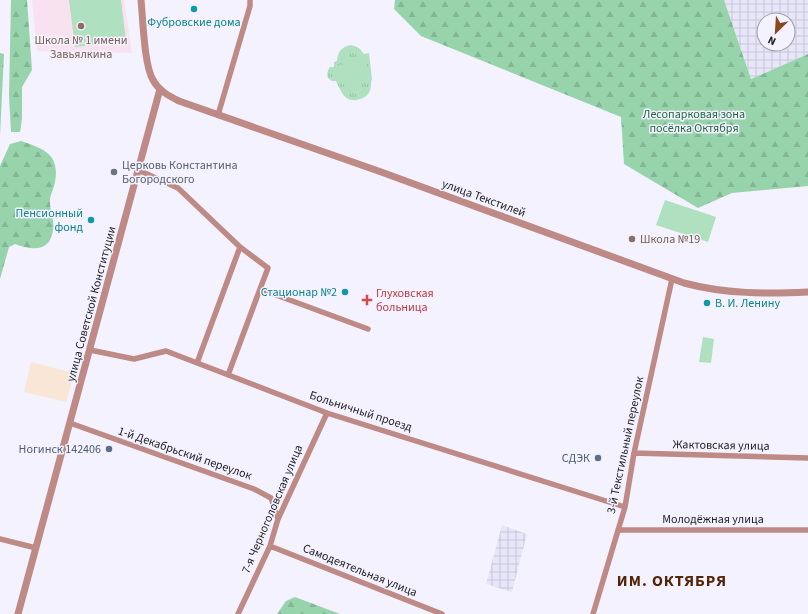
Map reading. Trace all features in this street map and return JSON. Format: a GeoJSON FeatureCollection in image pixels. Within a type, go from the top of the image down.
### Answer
{"type":"FeatureCollection","features":[{"type":"Feature","properties":{"kind":"street"},"geometry":{"type":"LineString","coordinates":[[141,0],[148,62],[152,79],[160,89]]}},
{"type":"Feature","properties":{"kind":"street"},"geometry":{"type":"LineString","coordinates":[[218,115],[250,6],[250,0]]}},
{"type":"Feature","properties":{"kind":"street","name":"улица Текстилей"},"geometry":{"type":"LineString","coordinates":[[160,89],[179,101],[384,173],[672,279],[701,288],[749,293],[808,292]]}},
{"type":"Feature","properties":{"kind":"street","name":"улица Советской Конституции"},"geometry":{"type":"LineString","coordinates":[[18,614],[160,89]]}},
{"type":"Feature","properties":{"kind":"street"},"geometry":{"type":"LineString","coordinates":[[138,170],[178,188],[240,246],[268,268],[228,375]]}},
{"type":"Feature","properties":{"kind":"street"},"geometry":{"type":"LineString","coordinates":[[197,363],[240,246]]}},
{"type":"Feature","properties":{"kind":"street","name":"3-й Текстильный переулок"},"geometry":{"type":"LineString","coordinates":[[593,614],[625,507],[634,453],[672,279]]}},
{"type":"Feature","properties":{"kind":"street"},"geometry":{"type":"LineString","coordinates":[[260,289],[368,328]]}},
{"type":"Feature","properties":{"kind":"street","name":"Больничный проезд"},"geometry":{"type":"LineString","coordinates":[[90,350],[134,359],[166,351],[327,412],[625,507]]}},
{"type":"Feature","properties":{"kind":"street","name":"7-я Черноголовская улица"},"geometry":{"type":"LineString","coordinates":[[238,614],[270,546],[278,519],[327,412]]}},
{"type":"Feature","properties":{"kind":"street","name":"1-й Декабрьский переулок"},"geometry":{"type":"LineString","coordinates":[[70,424],[254,489],[271,498],[278,519]]}},
{"type":"Feature","properties":{"kind":"street","name":"Жактовская улица"},"geometry":{"type":"LineString","coordinates":[[634,453],[808,458]]}},
{"type":"Feature","properties":{"kind":"street","name":"Молодёжная улица"},"geometry":{"type":"LineString","coordinates":[[618,530],[808,530]]}},
{"type":"Feature","properties":{"kind":"street"},"geometry":{"type":"LineString","coordinates":[[0,539],[36,548]]}},
{"type":"Feature","properties":{"kind":"street","name":"Самодеятельная улица"},"geometry":{"type":"LineString","coordinates":[[270,546],[442,614]]}},
{"type":"Feature","properties":{"kind":"shaded area","name":"Школа № 1 имени Завьялкина"},"geometry":{"type":"Polygon","coordinates":[[[32,0],[124,0],[132,53],[37,51],[32,0]]]}},
{"type":"Feature","properties":{"kind":"shaded area"},"geometry":{"type":"Polygon","coordinates":[[[724,0],[808,0],[808,54],[751,79],[724,0]]]}},
{"type":"Feature","properties":{"kind":"shaded area"},"geometry":{"type":"Polygon","coordinates":[[[31,362],[74,373],[66,402],[24,392],[31,362]]]}},
{"type":"Feature","properties":{"kind":"shaded area"},"geometry":{"type":"Polygon","coordinates":[[[502,525],[527,534],[512,592],[486,584],[502,525]]]}},
{"type":"Feature","properties":{"kind":"green space"},"geometry":{"type":"Polygon","coordinates":[[[11,0],[27,0],[32,70],[22,87],[22,119],[20,132],[11,132],[9,96],[11,0]]]}},
{"type":"Feature","properties":{"kind":"green space"},"geometry":{"type":"Polygon","coordinates":[[[69,0],[121,0],[126,41],[75,47],[69,0]]]}},
{"type":"Feature","properties":{"kind":"green space","name":"Лесопарковая зона посёлка Октября"},"geometry":{"type":"Polygon","coordinates":[[[395,0],[724,0],[751,79],[808,54],[808,186],[732,193],[698,208],[624,164],[621,117],[421,36],[394,9],[395,0]]]}},
{"type":"Feature","properties":{"kind":"green space"},"geometry":{"type":"Polygon","coordinates":[[[350,45],[355,46],[364,54],[369,53],[372,79],[370,90],[366,96],[357,100],[346,98],[341,92],[336,81],[332,81],[327,75],[330,67],[334,67],[334,62],[337,61],[340,50],[350,45]]]}},
{"type":"Feature","properties":{"kind":"green space"},"geometry":{"type":"Polygon","coordinates":[[[0,53],[4,54],[0,136],[0,53]]]}},
{"type":"Feature","properties":{"kind":"green space"},"geometry":{"type":"Polygon","coordinates":[[[366,60],[369,75],[340,80],[337,66],[366,60]]]}},
{"type":"Feature","properties":{"kind":"green space"},"geometry":{"type":"Polygon","coordinates":[[[21,141],[43,150],[53,159],[56,173],[50,206],[53,230],[48,243],[39,248],[27,248],[15,244],[9,247],[0,279],[0,166],[10,144],[21,141]]]}},
{"type":"Feature","properties":{"kind":"green space"},"geometry":{"type":"Polygon","coordinates":[[[665,200],[716,217],[708,242],[656,225],[665,200]]]}},
{"type":"Feature","properties":{"kind":"green space"},"geometry":{"type":"Polygon","coordinates":[[[703,337],[714,339],[711,363],[699,362],[703,337]]]}},
{"type":"Feature","properties":{"kind":"green space"},"geometry":{"type":"Polygon","coordinates":[[[295,597],[340,614],[277,614],[286,601],[295,597]]]}},
{"type":"Feature","properties":{"kind":"place","name":"Фубровские дома"},"geometry":{"type":"Point","coordinates":[194,9]}},
{"type":"Feature","properties":{"kind":"place","name":"Школа № 1 имени Завьялкина"},"geometry":{"type":"Point","coordinates":[81,26]}},
{"type":"Feature","properties":{"kind":"place","name":"Церковь Константина Богородского"},"geometry":{"type":"Point","coordinates":[114,172]}},
{"type":"Feature","properties":{"kind":"place","name":"Пенсионный фонд"},"geometry":{"type":"Point","coordinates":[91,220]}},
{"type":"Feature","properties":{"kind":"place","name":"Школа №19"},"geometry":{"type":"Point","coordinates":[632,239]}},
{"type":"Feature","properties":{"kind":"place","name":"Стационар №2"},"geometry":{"type":"Point","coordinates":[345,292]}},
{"type":"Feature","properties":{"kind":"place","name":"Глуховская больница"},"geometry":{"type":"Point","coordinates":[367,300]}},
{"type":"Feature","properties":{"kind":"place","name":"В. И. Ленину"},"geometry":{"type":"Point","coordinates":[707,303]}},
{"type":"Feature","properties":{"kind":"place","name":"Ногинск 142406"},"geometry":{"type":"Point","coordinates":[109,449]}},
{"type":"Feature","properties":{"kind":"place","name":"СДЭК"},"geometry":{"type":"Point","coordinates":[598,458]}},
{"type":"Feature","properties":{"kind":"district","name":"ИМ. ОКТЯБРЯ"},"geometry":{"type":"Point","coordinates":[672,580]}}]}
